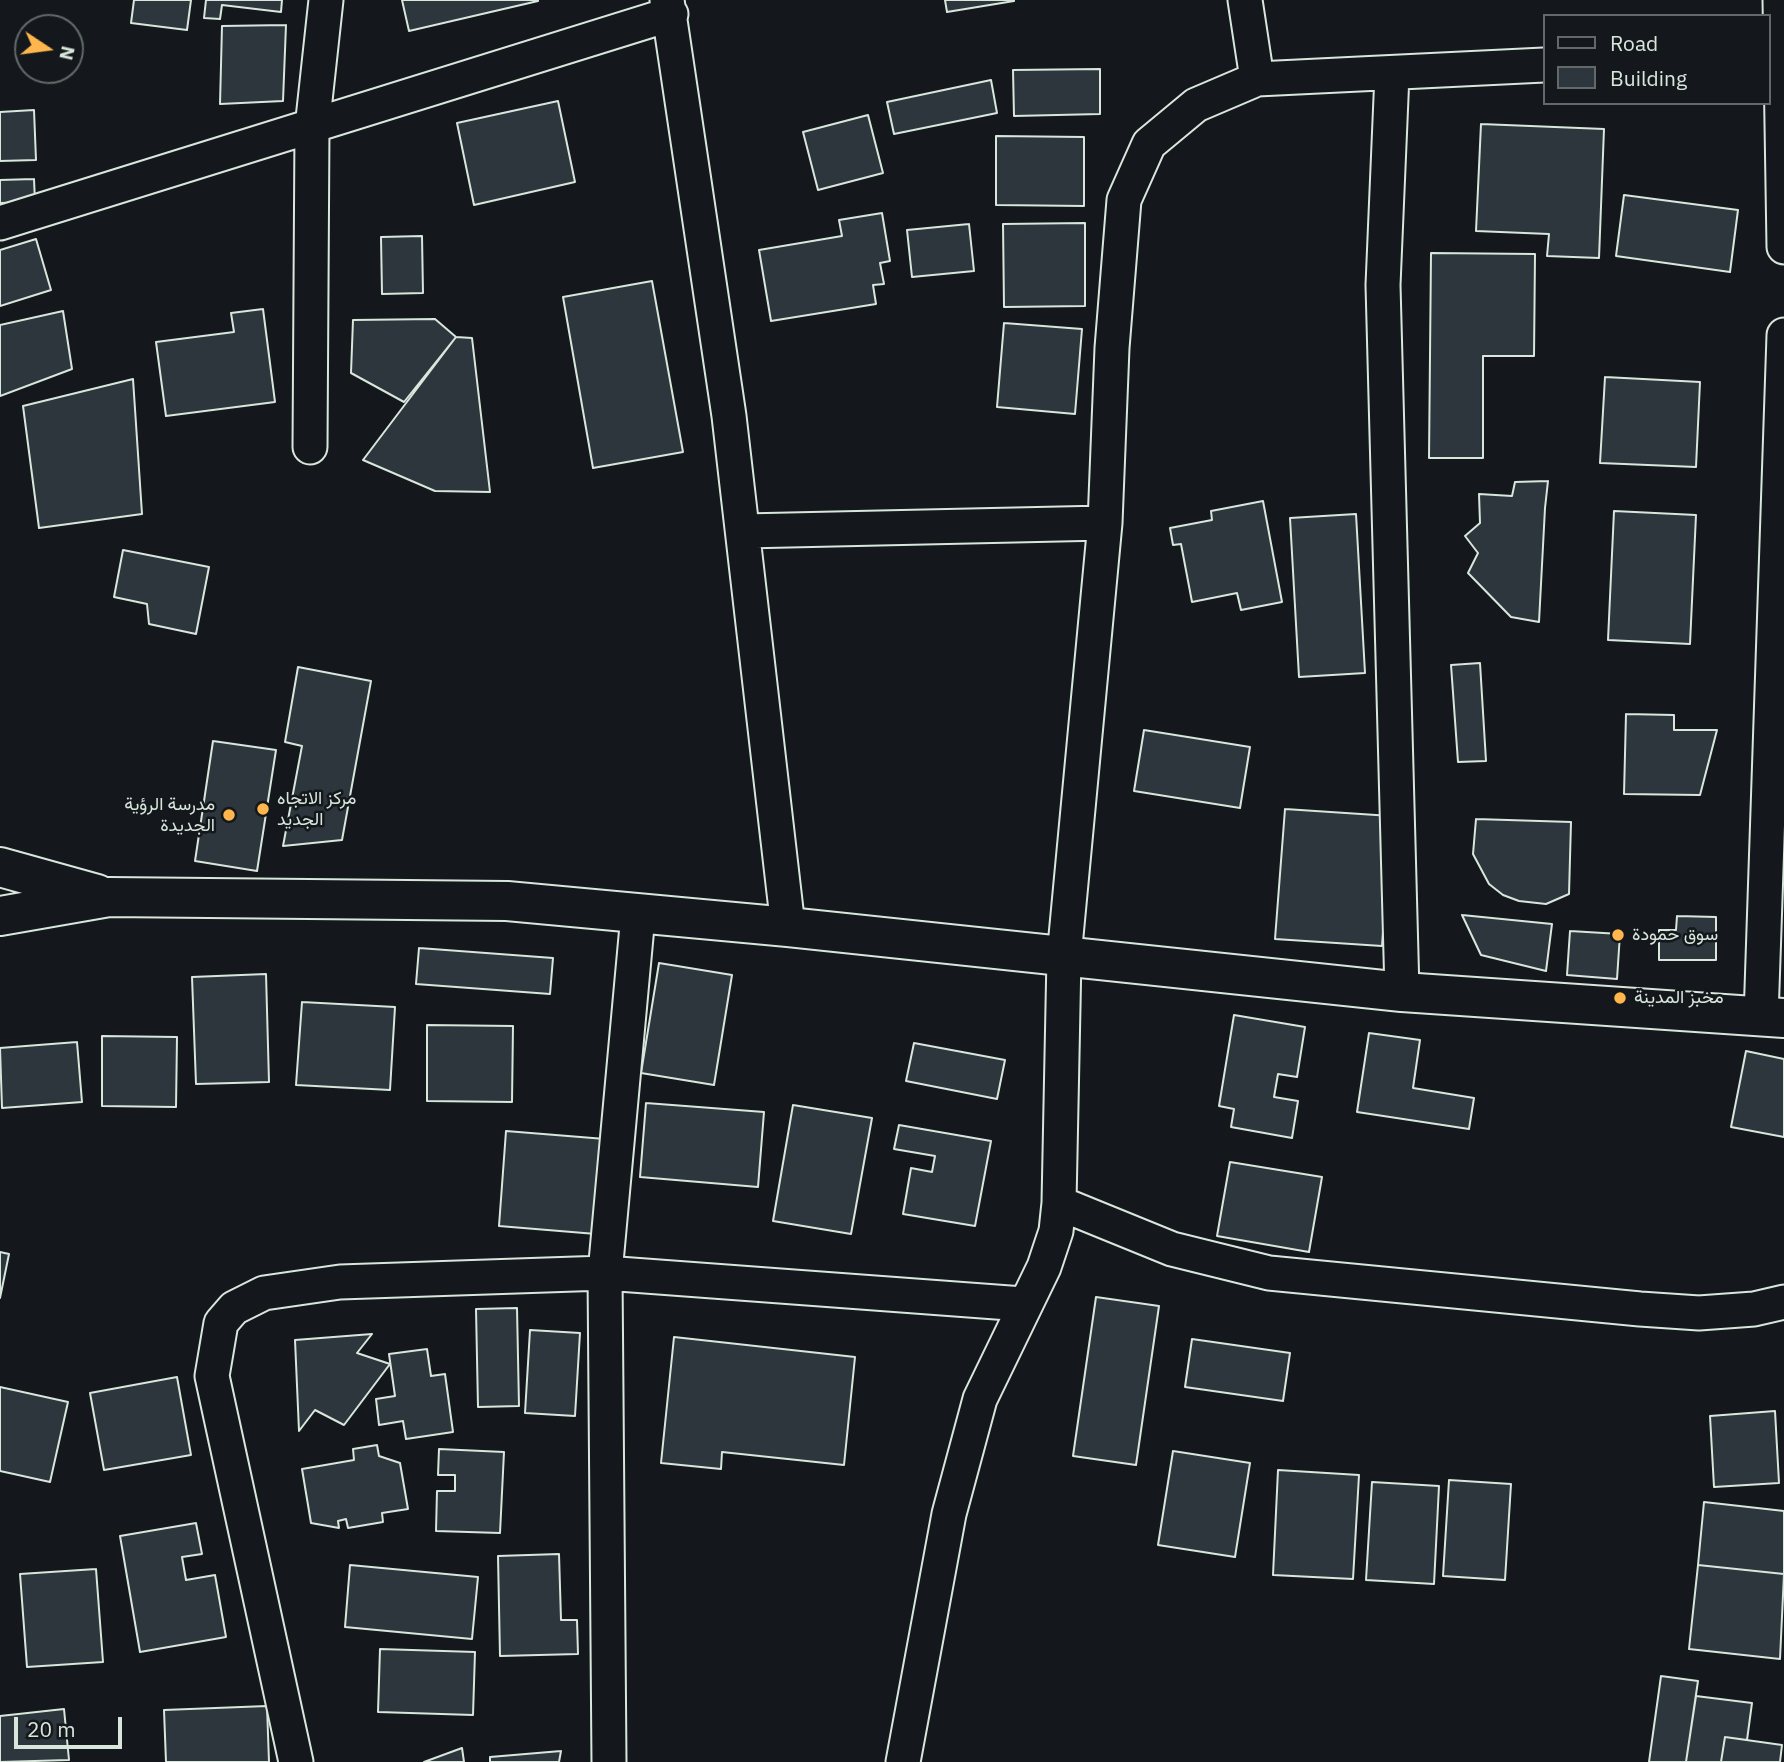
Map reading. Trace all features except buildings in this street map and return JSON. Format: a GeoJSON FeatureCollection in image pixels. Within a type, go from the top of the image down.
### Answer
{"type":"FeatureCollection","features":[{"type":"Feature","properties":{"kind":"street"},"geometry":{"type":"LineString","coordinates":[[310,447],[312,128],[326,0]]}},
{"type":"Feature","properties":{"kind":"street"},"geometry":{"type":"LineString","coordinates":[[1245,0],[1258,79]]}},
{"type":"Feature","properties":{"kind":"street"},"geometry":{"type":"LineString","coordinates":[[1780,0],[1775,52],[1784,247]]}},
{"type":"Feature","properties":{"kind":"street"},"geometry":{"type":"LineString","coordinates":[[0,223],[312,128],[669,7],[744,531],[788,927]]}},
{"type":"Feature","properties":{"kind":"street"},"geometry":{"type":"LineString","coordinates":[[902,1762],[949,1514],[980,1399],[1023,1304],[1044,1267],[1056,1231],[1059,1203],[1064,957],[1105,523],[1112,348],[1124,200],[1149,144],[1196,105],[1258,79],[1542,65]]}},
{"type":"Feature","properties":{"kind":"street"},"geometry":{"type":"LineString","coordinates":[[1392,74],[1383,285],[1402,992]]}},
{"type":"Feature","properties":{"kind":"street"},"geometry":{"type":"LineString","coordinates":[[0,916],[109,897],[507,901],[788,927],[1402,992],[1773,1018],[1784,335]]}},
{"type":"Feature","properties":{"kind":"street"},"geometry":{"type":"LineString","coordinates":[[744,531],[1105,523]]}},
{"type":"Feature","properties":{"kind":"street"},"geometry":{"type":"LineString","coordinates":[[0,867],[109,897]]}},
{"type":"Feature","properties":{"kind":"street"},"geometry":{"type":"LineString","coordinates":[[609,1762],[605,1272],[638,915]]}},
{"type":"Feature","properties":{"kind":"street"},"geometry":{"type":"LineString","coordinates":[[1059,1203],[1172,1249],[1269,1273],[1699,1313],[1754,1309],[1784,1302]]}},
{"type":"Feature","properties":{"kind":"street"},"geometry":{"type":"LineString","coordinates":[[296,1762],[212,1376],[221,1323],[234,1308],[264,1293],[340,1282],[605,1272],[1023,1304]]}},
{"type":"Feature","properties":{"kind":"place","name":"مركز الاتجاه الجديد"},"geometry":{"type":"Point","coordinates":[263,809]}},
{"type":"Feature","properties":{"kind":"place","name":"مدرسة الرؤية الجديدة"},"geometry":{"type":"Point","coordinates":[229,815]}},
{"type":"Feature","properties":{"kind":"place","name":"سوق حمودة"},"geometry":{"type":"Point","coordinates":[1618,935]}},
{"type":"Feature","properties":{"kind":"place","name":"مخبز المدينة"},"geometry":{"type":"Point","coordinates":[1620,998]}}]}
